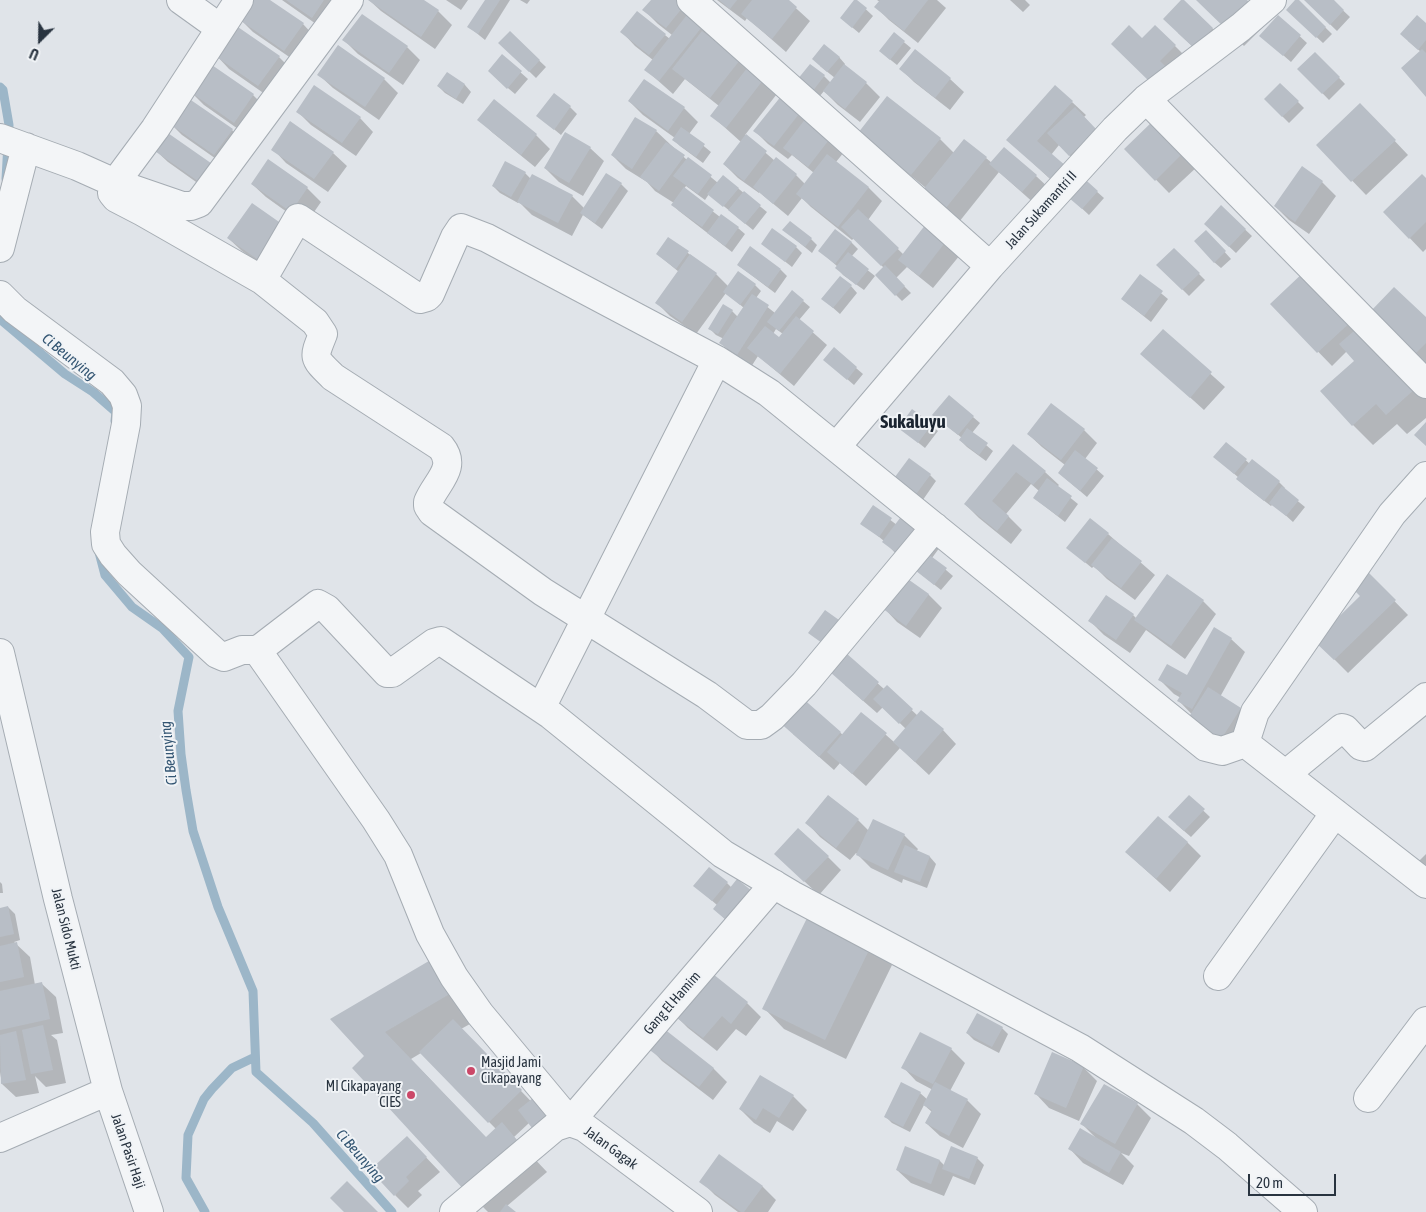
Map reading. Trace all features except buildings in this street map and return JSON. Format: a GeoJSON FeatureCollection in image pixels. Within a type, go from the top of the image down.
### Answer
{"type":"FeatureCollection","features":[{"type":"Feature","properties":{"kind":"street"},"geometry":{"type":"LineString","coordinates":[[181,0],[220,28]]}},
{"type":"Feature","properties":{"kind":"street"},"geometry":{"type":"LineString","coordinates":[[239,0],[154,129],[115,183],[112,191],[116,198],[262,280],[322,329],[323,334],[317,347],[316,360],[333,376],[441,447],[447,455],[448,462],[447,469],[428,502],[432,512],[543,592],[707,694],[747,725],[761,725],[772,717],[804,684],[935,527]]}},
{"type":"Feature","properties":{"kind":"street"},"geometry":{"type":"LineString","coordinates":[[0,138],[77,166],[115,183],[182,206],[191,206],[199,203],[349,0]]}},
{"type":"Feature","properties":{"kind":"street"},"geometry":{"type":"LineString","coordinates":[[691,0],[990,266]]}},
{"type":"Feature","properties":{"kind":"street","name":"Jalan Sukamantri II"},"geometry":{"type":"LineString","coordinates":[[836,447],[990,266],[1115,128],[1146,99],[1241,27],[1272,0]]}},
{"type":"Feature","properties":{"kind":"street"},"geometry":{"type":"LineString","coordinates":[[1146,99],[1426,384]]}},
{"type":"Feature","properties":{"kind":"street"},"geometry":{"type":"LineString","coordinates":[[0,248],[34,151]]}},
{"type":"Feature","properties":{"kind":"street"},"geometry":{"type":"LineString","coordinates":[[262,280],[298,218],[420,299],[430,294],[458,230],[464,228],[487,238],[717,360],[769,393],[1206,747],[1222,751],[1245,743]]}},
{"type":"Feature","properties":{"kind":"street"},"geometry":{"type":"LineString","coordinates":[[0,295],[15,310],[99,372],[123,395],[127,406],[126,424],[105,532],[106,544],[113,555],[129,572],[217,654],[224,657],[242,650],[257,650],[318,604],[327,609],[387,673],[392,674],[434,643],[441,641],[541,708],[723,854],[774,884],[1080,1048],[1194,1121],[1227,1146],[1303,1212]]}},
{"type":"Feature","properties":{"kind":"street"},"geometry":{"type":"LineString","coordinates":[[541,708],[717,360]]}},
{"type":"Feature","properties":{"kind":"street"},"geometry":{"type":"LineString","coordinates":[[1245,743],[1255,712],[1392,514],[1426,476]]}},
{"type":"Feature","properties":{"kind":"street"},"geometry":{"type":"LineString","coordinates":[[257,650],[376,820],[398,855],[430,934],[454,977],[480,1014],[570,1122]]}},
{"type":"Feature","properties":{"kind":"street","name":"Jalan Sido Mukti"},"geometry":{"type":"LineString","coordinates":[[0,653],[58,899],[108,1091]]}},
{"type":"Feature","properties":{"kind":"street"},"geometry":{"type":"LineString","coordinates":[[1286,774],[1342,728],[1361,746],[1365,747],[1426,697]]}},
{"type":"Feature","properties":{"kind":"street"},"geometry":{"type":"LineString","coordinates":[[1245,743],[1426,884]]}},
{"type":"Feature","properties":{"kind":"street"},"geometry":{"type":"LineString","coordinates":[[1218,976],[1335,813]]}},
{"type":"Feature","properties":{"kind":"street","name":"Gang El Hamim"},"geometry":{"type":"LineString","coordinates":[[570,1122],[774,884]]}},
{"type":"Feature","properties":{"kind":"street"},"geometry":{"type":"LineString","coordinates":[[1368,1098],[1426,1021]]}},
{"type":"Feature","properties":{"kind":"street"},"geometry":{"type":"LineString","coordinates":[[0,1138],[108,1091]]}},
{"type":"Feature","properties":{"kind":"street","name":"Jalan Pasir Haji"},"geometry":{"type":"LineString","coordinates":[[108,1091],[149,1212]]}},
{"type":"Feature","properties":{"kind":"street","name":"Jalan Gagak"},"geometry":{"type":"LineString","coordinates":[[454,1212],[555,1127],[570,1122],[584,1127],[698,1212]]}},
{"type":"Feature","properties":{"kind":"waterway","name":"Ci Beunying"},"geometry":{"type":"LineString","coordinates":[[0,87],[3,90],[9,125],[6,179]]}},
{"type":"Feature","properties":{"kind":"waterway","name":"Ci Beunying"},"geometry":{"type":"LineString","coordinates":[[0,319],[65,374],[93,392],[116,412],[115,421]]}},
{"type":"Feature","properties":{"kind":"waterway","name":"Ci Beunying"},"geometry":{"type":"LineString","coordinates":[[99,552],[105,575],[132,607],[162,628],[189,657],[178,711],[186,790],[193,831],[218,907],[253,991],[256,1072],[313,1123],[392,1212]]}},
{"type":"Feature","properties":{"kind":"waterway"},"geometry":{"type":"LineString","coordinates":[[205,1212],[186,1178],[188,1135],[204,1099],[212,1089],[232,1068],[255,1057]]}},
{"type":"Feature","properties":{"kind":"place","name":"Masjid Jami Cikapayang"},"geometry":{"type":"Point","coordinates":[471,1071]}},
{"type":"Feature","properties":{"kind":"place","name":"MI Cikapayang CIES"},"geometry":{"type":"Point","coordinates":[411,1095]}},
{"type":"Feature","properties":{"kind":"district","name":"Sukaluyu"},"geometry":{"type":"Point","coordinates":[913,422]}}]}
